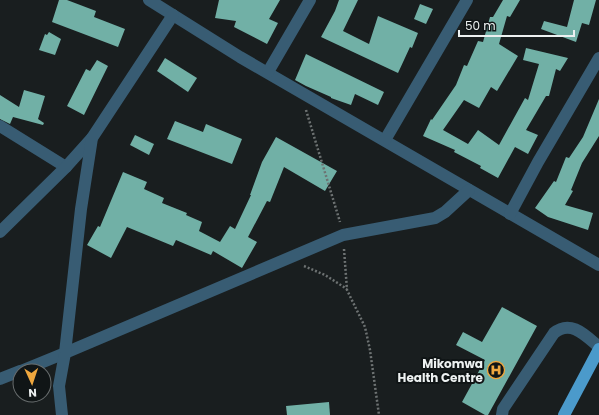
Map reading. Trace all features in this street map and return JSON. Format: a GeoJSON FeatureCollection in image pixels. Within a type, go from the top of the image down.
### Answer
{"type":"FeatureCollection","features":[{"type":"Feature","properties":{"kind":"main road"},"geometry":{"type":"LineString","coordinates":[[564,415],[599,348]]}},
{"type":"Feature","properties":{"kind":"street"},"geometry":{"type":"LineString","coordinates":[[268,72],[310,0]]}},
{"type":"Feature","properties":{"kind":"street"},"geometry":{"type":"LineString","coordinates":[[385,140],[467,0]]}},
{"type":"Feature","properties":{"kind":"street"},"geometry":{"type":"LineString","coordinates":[[154,1],[173,15],[240,57],[599,265]]}},
{"type":"Feature","properties":{"kind":"street"},"geometry":{"type":"LineString","coordinates":[[0,232],[66,167],[92,138],[173,15]]}},
{"type":"Feature","properties":{"kind":"street"},"geometry":{"type":"LineString","coordinates":[[510,214],[538,162],[599,58]]}},
{"type":"Feature","properties":{"kind":"street"},"geometry":{"type":"LineString","coordinates":[[0,126],[66,167]]}},
{"type":"Feature","properties":{"kind":"street"},"geometry":{"type":"LineString","coordinates":[[62,415],[59,386],[65,353],[81,209],[92,138]]}},
{"type":"Feature","properties":{"kind":"street"},"geometry":{"type":"LineString","coordinates":[[40,363],[343,235],[434,218],[445,212],[469,190]]}},
{"type":"Feature","properties":{"kind":"street"},"geometry":{"type":"LineString","coordinates":[[502,415],[503,409],[558,329],[568,327],[576,329],[599,348]]}},
{"type":"Feature","properties":{"kind":"street"},"geometry":{"type":"LineString","coordinates":[[0,379],[12,374]]}},
{"type":"Feature","properties":{"kind":"path"},"geometry":{"type":"LineString","coordinates":[[300,92],[343,235],[347,290],[365,327],[370,350],[379,415]]}},
{"type":"Feature","properties":{"kind":"path"},"geometry":{"type":"LineString","coordinates":[[286,259],[325,274],[347,290]]}},
{"type":"Feature","properties":{"kind":"building"},"geometry":{"type":"Polygon","coordinates":[[[59,0],[67,0],[96,11],[94,17],[125,29],[118,47],[52,22],[59,0]]]}},
{"type":"Feature","properties":{"kind":"building"},"geometry":{"type":"Polygon","coordinates":[[[219,0],[280,0],[269,19],[278,23],[267,44],[234,27],[236,21],[215,18],[219,0]]]}},
{"type":"Feature","properties":{"kind":"building"},"geometry":{"type":"Polygon","coordinates":[[[339,0],[358,0],[343,31],[369,44],[378,16],[418,33],[412,48],[410,47],[398,73],[321,37],[335,11],[339,0]]]}},
{"type":"Feature","properties":{"kind":"building"},"geometry":{"type":"Polygon","coordinates":[[[503,0],[520,0],[510,17],[507,16],[499,44],[518,56],[497,91],[491,87],[479,108],[464,100],[443,130],[468,144],[478,130],[499,145],[525,98],[528,100],[539,64],[523,60],[526,48],[568,58],[560,71],[556,69],[549,96],[546,96],[526,130],[538,135],[528,154],[515,147],[498,178],[480,168],[481,166],[454,152],[455,150],[423,136],[431,119],[432,120],[456,85],[464,65],[467,66],[478,41],[483,42],[490,17],[493,17],[503,0]]]}},
{"type":"Feature","properties":{"kind":"building"},"geometry":{"type":"Polygon","coordinates":[[[574,0],[596,0],[589,25],[582,23],[576,42],[541,29],[544,21],[567,27],[574,0]]]}},
{"type":"Feature","properties":{"kind":"building"},"geometry":{"type":"Polygon","coordinates":[[[420,4],[433,9],[426,24],[414,19],[420,4]]]}},
{"type":"Feature","properties":{"kind":"building"},"geometry":{"type":"Polygon","coordinates":[[[49,32],[61,39],[55,55],[39,50],[45,34],[47,35],[49,32]]]}},
{"type":"Feature","properties":{"kind":"building"},"geometry":{"type":"Polygon","coordinates":[[[306,54],[384,92],[378,105],[355,94],[351,105],[331,98],[295,80],[306,54]]]}},
{"type":"Feature","properties":{"kind":"building"},"geometry":{"type":"Polygon","coordinates":[[[165,58],[197,78],[188,92],[157,71],[165,58]]]}},
{"type":"Feature","properties":{"kind":"building"},"geometry":{"type":"Polygon","coordinates":[[[97,60],[108,66],[84,115],[67,106],[86,69],[90,71],[97,60]]]}},
{"type":"Feature","properties":{"kind":"building"},"geometry":{"type":"Polygon","coordinates":[[[24,90],[45,96],[38,119],[44,123],[43,125],[13,117],[10,124],[0,119],[0,95],[19,107],[24,90]]]}},
{"type":"Feature","properties":{"kind":"building"},"geometry":{"type":"Polygon","coordinates":[[[599,99],[599,136],[582,163],[571,190],[573,191],[565,205],[593,213],[588,230],[548,217],[535,208],[554,181],[556,182],[566,157],[569,158],[583,137],[599,99]]]}},
{"type":"Feature","properties":{"kind":"building"},"geometry":{"type":"Polygon","coordinates":[[[175,121],[203,132],[206,124],[242,139],[232,164],[167,139],[175,121]]]}},
{"type":"Feature","properties":{"kind":"building"},"geometry":{"type":"Polygon","coordinates":[[[135,135],[154,144],[149,155],[130,145],[135,135]]]}},
{"type":"Feature","properties":{"kind":"building"},"geometry":{"type":"Polygon","coordinates":[[[276,137],[337,171],[325,191],[284,167],[270,202],[267,201],[248,237],[257,242],[242,268],[213,251],[211,255],[176,240],[173,246],[127,227],[111,258],[87,245],[98,226],[100,227],[123,172],[147,182],[144,189],[164,198],[162,203],[187,213],[186,215],[202,222],[199,231],[220,242],[230,226],[235,229],[251,195],[262,162],[276,137]]]}},
{"type":"Feature","properties":{"kind":"building","name":"Mikomwa Health Centre"},"geometry":{"type":"Polygon","coordinates":[[[502,307],[537,326],[488,415],[485,415],[462,402],[485,360],[456,345],[463,332],[482,342],[502,307]]]}},
{"type":"Feature","properties":{"kind":"building"},"geometry":{"type":"Polygon","coordinates":[[[329,402],[330,415],[287,415],[286,406],[329,402]]]}},
{"type":"Feature","properties":{"kind":"place","name":"Mikomwa Health Centre"},"geometry":{"type":"Point","coordinates":[496,370]}}]}
